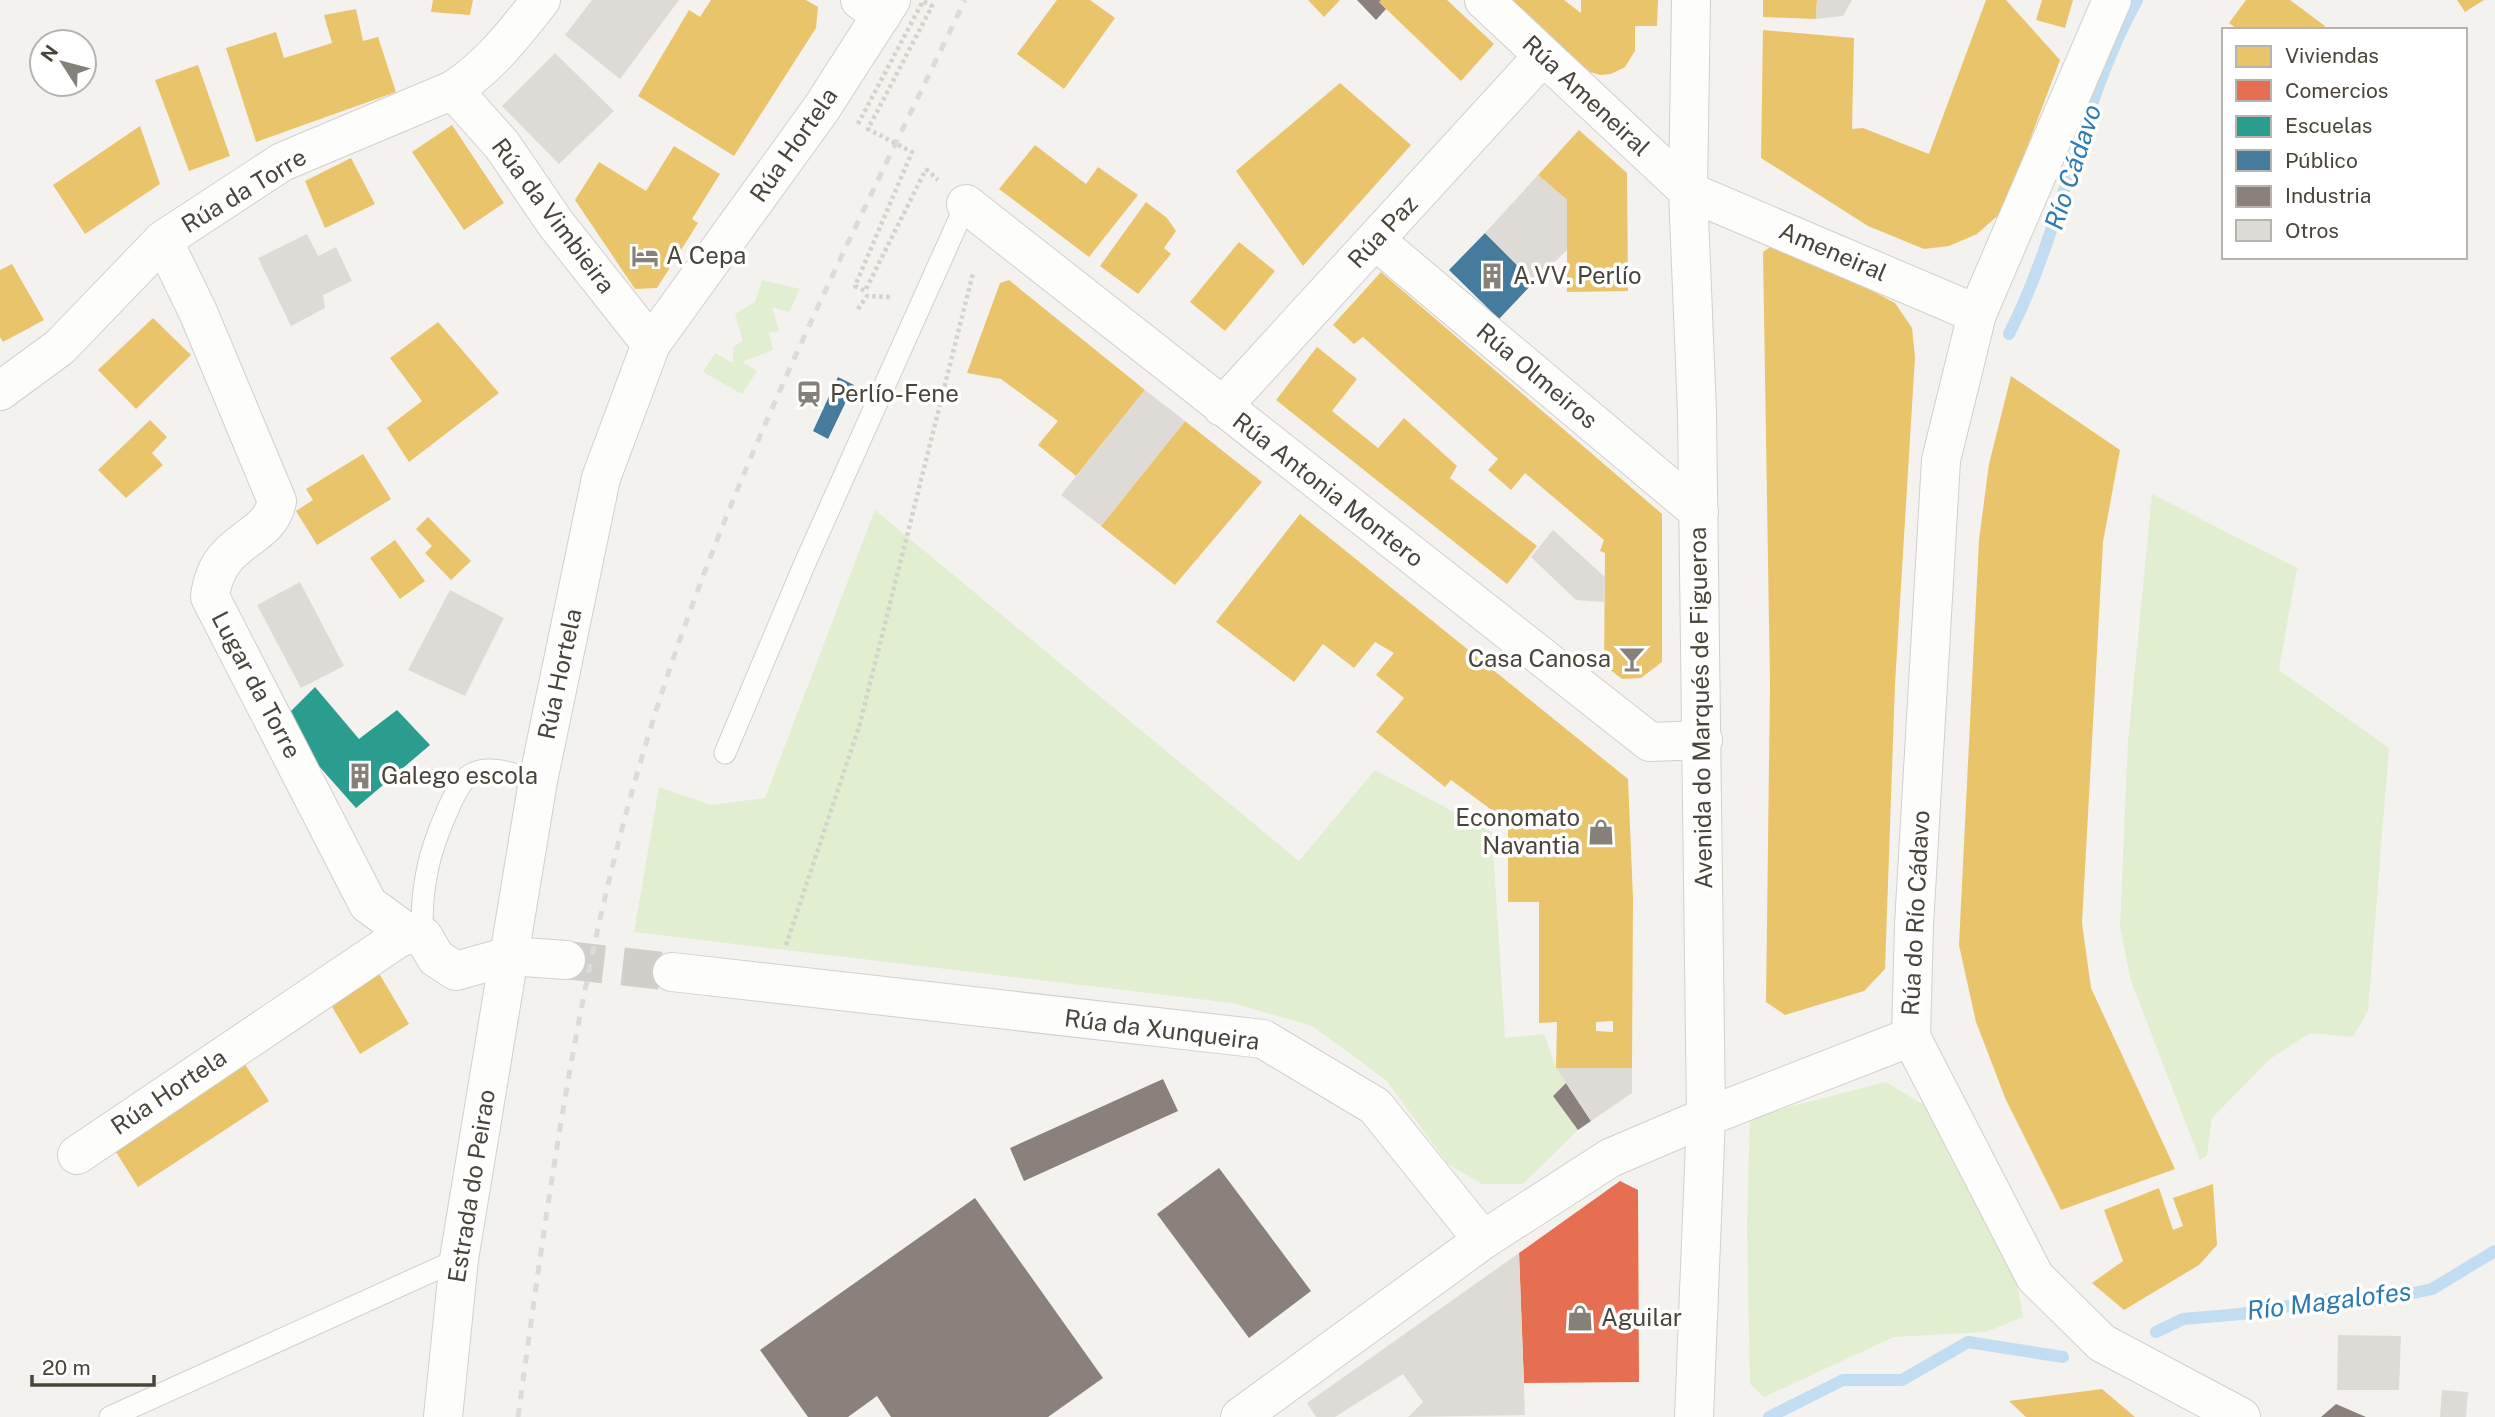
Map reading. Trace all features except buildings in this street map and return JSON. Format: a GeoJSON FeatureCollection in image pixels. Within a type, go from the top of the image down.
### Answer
{"type":"FeatureCollection","features":[{"type":"Feature","properties":{"kind":"street","name":"Rúa da Torre"},"geometry":{"type":"LineString","coordinates":[[0,391],[60,348],[163,240],[282,162],[453,90],[498,55],[541,0]]}},
{"type":"Feature","properties":{"kind":"street","name":"Rúa Ameneiral"},"geometry":{"type":"LineString","coordinates":[[1484,0],[1688,191]]}},
{"type":"Feature","properties":{"kind":"street","name":"Avenida do Marqués de Figueroa"},"geometry":{"type":"LineString","coordinates":[[1691,0],[1688,191],[1699,512],[1706,1117],[1695,1417]]}},
{"type":"Feature","properties":{"kind":"street","name":"Rúa do Río Cádavo"},"geometry":{"type":"LineString","coordinates":[[2112,0],[1977,314],[1941,460],[1914,925],[1911,1037],[2035,1276],[2102,1343],[2241,1417]]}},
{"type":"Feature","properties":{"kind":"street","name":"Rúa Hortela"},"geometry":{"type":"LineString","coordinates":[[509,956],[538,781],[601,478],[652,344],[821,109],[878,5]]}},
{"type":"Feature","properties":{"kind":"street","name":"Rúa Paz"},"geometry":{"type":"LineString","coordinates":[[1222,407],[1543,56]]}},
{"type":"Feature","properties":{"kind":"street","name":"Rúa da Vimbieira"},"geometry":{"type":"LineString","coordinates":[[453,90],[502,145],[556,224],[652,344]]}},
{"type":"Feature","properties":{"kind":"street","name":"Ameneiral"},"geometry":{"type":"LineString","coordinates":[[1688,191],[1977,314]]}},
{"type":"Feature","properties":{"kind":"street","name":"Rúa Antonia Montero"},"geometry":{"type":"LineString","coordinates":[[966,204],[1650,742],[1703,740]]}},
{"type":"Feature","properties":{"kind":"street","name":"Lugar da Torre"},"geometry":{"type":"LineString","coordinates":[[163,240],[198,312],[276,501],[270,520],[225,556],[212,576],[210,597],[368,904],[416,935]]}},
{"type":"Feature","properties":{"kind":"street","name":"Rúa Olmeiros"},"geometry":{"type":"LineString","coordinates":[[1376,240],[1699,512]]}},
{"type":"Feature","properties":{"kind":"street","name":"Rúa Hortela"},"geometry":{"type":"LineString","coordinates":[[77,1155],[397,939],[416,935]]}},
{"type":"Feature","properties":{"kind":"street"},"geometry":{"type":"LineString","coordinates":[[416,935],[436,958],[456,971],[509,956],[566,960]]}},
{"type":"Feature","properties":{"kind":"street","name":"Estrada do Peirao"},"geometry":{"type":"LineString","coordinates":[[443,1417],[459,1259],[509,956]]}},
{"type":"Feature","properties":{"kind":"street","name":"Rúa da Xunqueira"},"geometry":{"type":"LineString","coordinates":[[672,972],[1263,1039],[1375,1106],[1483,1240]]}},
{"type":"Feature","properties":{"kind":"street"},"geometry":{"type":"LineString","coordinates":[[1240,1417],[1483,1240],[1610,1158],[1706,1117],[1911,1037]]}},
{"type":"Feature","properties":{"kind":"lane"},"geometry":{"type":"LineString","coordinates":[[725,753],[805,563],[966,204]]}},
{"type":"Feature","properties":{"kind":"lane"},"geometry":{"type":"LineString","coordinates":[[416,935],[428,864],[457,791],[470,775],[488,769],[538,781]]}},
{"type":"Feature","properties":{"kind":"lane"},"geometry":{"type":"LineString","coordinates":[[110,1417],[459,1259]]}},
{"type":"Feature","properties":{"kind":"path"},"geometry":{"type":"LineString","coordinates":[[859,124],[922,1],[932,6],[868,129],[912,152],[855,286],[865,291],[926,169]]}},
{"type":"Feature","properties":{"kind":"path"},"geometry":{"type":"LineString","coordinates":[[772,984],[859,727],[975,265]]}},
{"type":"Feature","properties":{"kind":"green space"},"geometry":{"type":"Polygon","coordinates":[[[762,280],[800,289],[789,312],[772,307],[779,331],[769,333],[773,350],[742,362],[757,371],[742,394],[703,372],[715,353],[733,363],[733,347],[743,341],[735,314],[755,302],[762,280]]]}},
{"type":"Feature","properties":{"kind":"green space"},"geometry":{"type":"Polygon","coordinates":[[[2152,494],[2297,568],[2279,670],[2389,748],[2368,1011],[2353,1037],[2310,1033],[2270,1059],[2212,1118],[2207,1155],[2200,1160],[2131,981],[2120,927],[2128,741],[2152,494]]]}},
{"type":"Feature","properties":{"kind":"green space"},"geometry":{"type":"Polygon","coordinates":[[[875,510],[1299,861],[1375,770],[1492,832],[1505,1038],[1544,1034],[1556,1068],[1566,1083],[1553,1096],[1578,1130],[1523,1184],[1482,1184],[1448,1164],[1386,1080],[1312,1026],[1232,1003],[634,932],[659,787],[711,805],[765,798],[875,510]]]}},
{"type":"Feature","properties":{"kind":"green space"},"geometry":{"type":"Polygon","coordinates":[[[1886,1082],[1924,1105],[2015,1273],[2023,1317],[1986,1332],[1894,1337],[1764,1397],[1750,1384],[1747,1227],[1750,1117],[1886,1082]]]}},
{"type":"Feature","properties":{"kind":"waterway","name":"Río Cádavo"},"geometry":{"type":"LineString","coordinates":[[2009,334],[2044,252],[2100,82],[2137,0]]}},
{"type":"Feature","properties":{"kind":"waterway","name":"Río Magalofes"},"geometry":{"type":"LineString","coordinates":[[2156,1332],[2183,1319],[2241,1314],[2337,1298],[2377,1301],[2432,1289],[2495,1251]]}},
{"type":"Feature","properties":{"kind":"waterway","name":"Río Magalofes"},"geometry":{"type":"LineString","coordinates":[[1769,1417],[1843,1380],[1902,1380],[1968,1342],[2063,1357]]}},
{"type":"Feature","properties":{"kind":"tunnel"},"geometry":{"type":"LineString","coordinates":[[566,960],[672,972]]}},
{"type":"Feature","properties":{"kind":"railway"},"geometry":{"type":"LineString","coordinates":[[518,1417],[553,1171],[581,1009],[617,847],[670,668],[744,473],[786,377],[965,0]]}},
{"type":"Feature","properties":{"kind":"place","name":"A Cepa"},"geometry":{"type":"Point","coordinates":[645,256]}},
{"type":"Feature","properties":{"kind":"place","name":"A.VV. Perlío"},"geometry":{"type":"Point","coordinates":[1492,276]}},
{"type":"Feature","properties":{"kind":"place","name":"Perlío-Fene"},"geometry":{"type":"Point","coordinates":[809,394]}},
{"type":"Feature","properties":{"kind":"place","name":"Casa Canosa"},"geometry":{"type":"Point","coordinates":[1632,659]}},
{"type":"Feature","properties":{"kind":"place","name":"Galego escola"},"geometry":{"type":"Point","coordinates":[360,776]}},
{"type":"Feature","properties":{"kind":"place","name":"Economato Navantia"},"geometry":{"type":"Point","coordinates":[1601,832]}},
{"type":"Feature","properties":{"kind":"place","name":"Aguilar"},"geometry":{"type":"Point","coordinates":[1580,1318]}}]}
